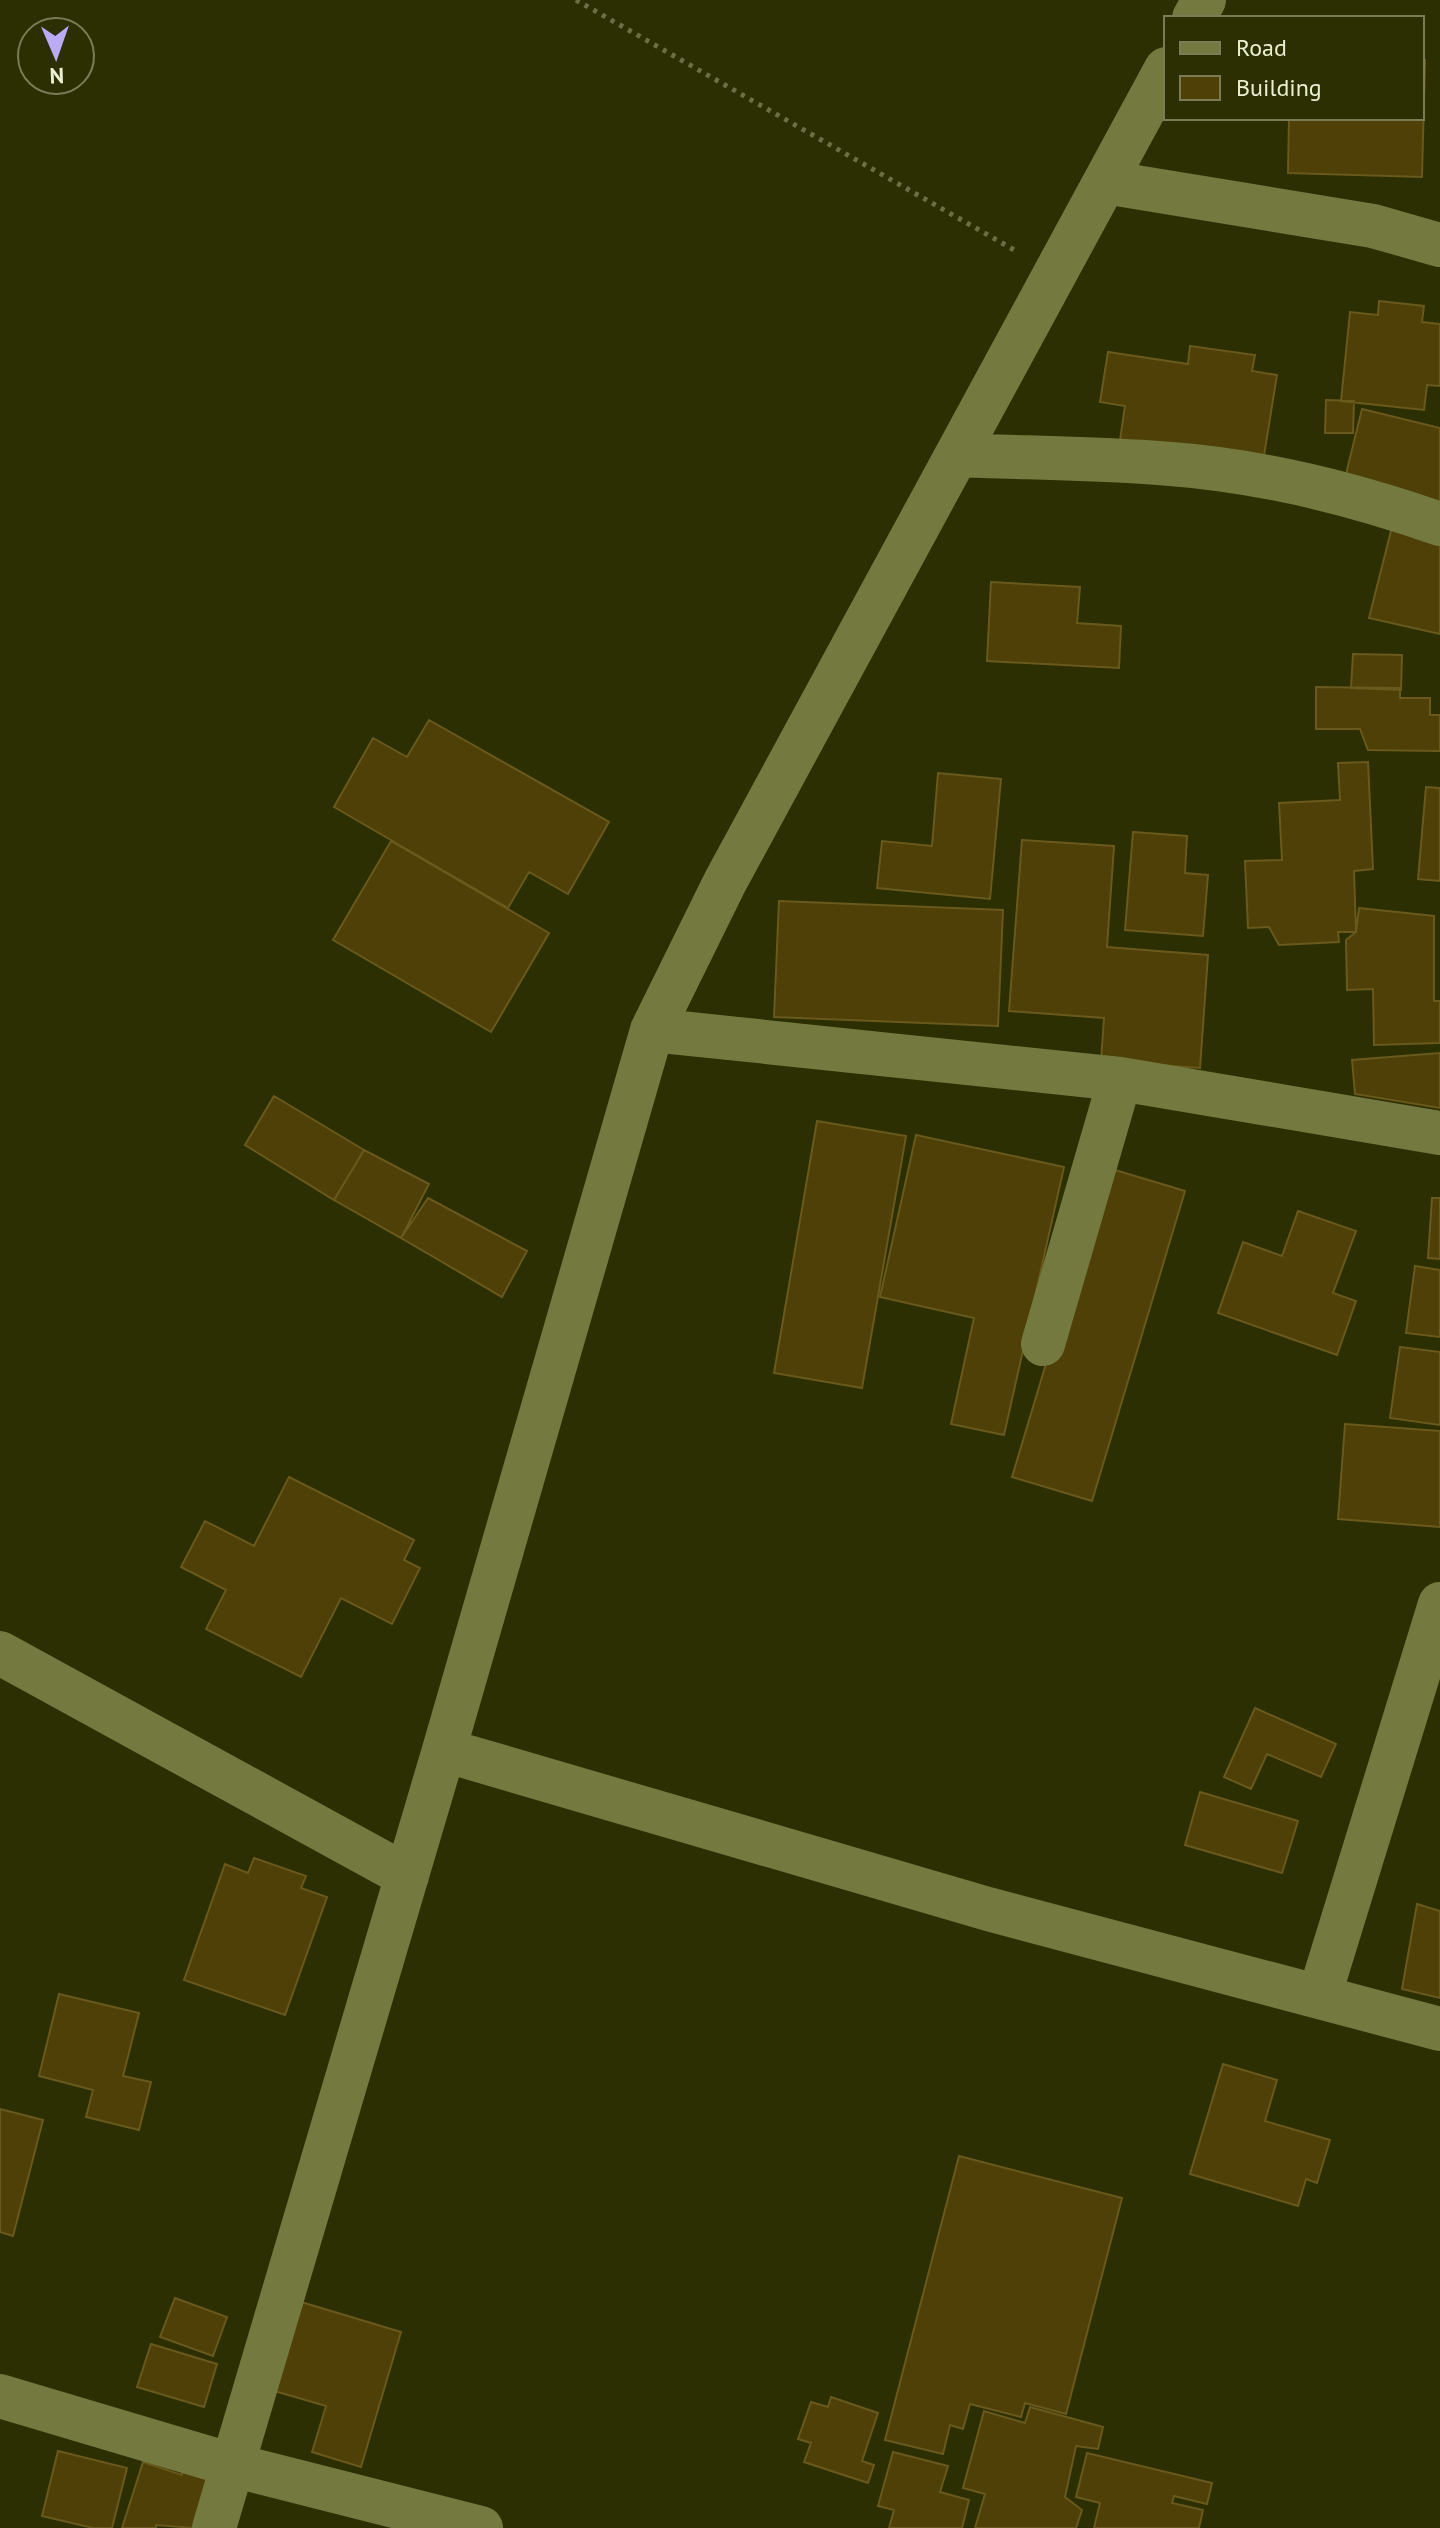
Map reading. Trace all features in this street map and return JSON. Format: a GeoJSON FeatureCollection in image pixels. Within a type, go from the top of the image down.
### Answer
{"type":"FeatureCollection","features":[{"type":"Feature","properties":{"kind":"street"},"geometry":{"type":"LineString","coordinates":[[214,2528],[407,1876],[475,1759],[652,1030],[725,882],[1164,73]]}},
{"type":"Feature","properties":{"kind":"street"},"geometry":{"type":"LineString","coordinates":[[1105,182],[1373,226],[1440,245]]}},
{"type":"Feature","properties":{"kind":"street"},"geometry":{"type":"LineString","coordinates":[[957,455],[1173,464],[1298,483],[1390,506],[1440,524]]}},
{"type":"Feature","properties":{"kind":"street"},"geometry":{"type":"LineString","coordinates":[[652,1030],[1120,1079],[1440,1133]]}},
{"type":"Feature","properties":{"kind":"street"},"geometry":{"type":"LineString","coordinates":[[1043,1344],[1120,1079]]}},
{"type":"Feature","properties":{"kind":"street"},"geometry":{"type":"LineString","coordinates":[[1319,1997],[1440,1604]]}},
{"type":"Feature","properties":{"kind":"street"},"geometry":{"type":"LineString","coordinates":[[0,1653],[407,1876]]}},
{"type":"Feature","properties":{"kind":"street"},"geometry":{"type":"LineString","coordinates":[[475,1759],[988,1909],[1440,2029]]}},
{"type":"Feature","properties":{"kind":"street"},"geometry":{"type":"LineString","coordinates":[[0,2396],[232,2465],[481,2528]]}},
{"type":"Feature","properties":{"kind":"path"},"geometry":{"type":"LineString","coordinates":[[576,0],[1055,273]]}},
{"type":"Feature","properties":{"kind":"building"},"geometry":{"type":"Polygon","coordinates":[[[1289,120],[1423,120],[1422,177],[1288,173],[1289,120]]]}},
{"type":"Feature","properties":{"kind":"building"},"geometry":{"type":"Polygon","coordinates":[[[1379,301],[1424,306],[1422,322],[1440,324],[1440,386],[1427,385],[1424,410],[1341,401],[1350,312],[1378,315],[1379,301]]]}},
{"type":"Feature","properties":{"kind":"building"},"geometry":{"type":"Polygon","coordinates":[[[1190,346],[1255,355],[1252,371],[1277,375],[1262,468],[1119,447],[1125,406],[1100,402],[1108,352],[1188,364],[1190,346]]]}},
{"type":"Feature","properties":{"kind":"building"},"geometry":{"type":"Polygon","coordinates":[[[1326,400],[1354,401],[1353,433],[1325,433],[1326,400]]]}},
{"type":"Feature","properties":{"kind":"building"},"geometry":{"type":"Polygon","coordinates":[[[1362,409],[1440,428],[1440,513],[1345,478],[1362,409]]]}},
{"type":"Feature","properties":{"kind":"building"},"geometry":{"type":"Polygon","coordinates":[[[1392,527],[1440,538],[1440,634],[1369,618],[1392,527]]]}},
{"type":"Feature","properties":{"kind":"building"},"geometry":{"type":"Polygon","coordinates":[[[991,582],[1080,587],[1077,623],[1121,626],[1119,668],[987,661],[991,582]]]}},
{"type":"Feature","properties":{"kind":"building"},"geometry":{"type":"Polygon","coordinates":[[[1353,654],[1402,655],[1401,690],[1351,688],[1353,654]]]}},
{"type":"Feature","properties":{"kind":"building"},"geometry":{"type":"Polygon","coordinates":[[[1316,687],[1400,688],[1400,698],[1430,698],[1430,715],[1440,715],[1440,751],[1368,750],[1360,729],[1316,729],[1316,687]]]}},
{"type":"Feature","properties":{"kind":"building"},"geometry":{"type":"Polygon","coordinates":[[[429,720],[609,822],[568,894],[529,872],[508,908],[334,807],[373,738],[407,757],[429,720]]]}},
{"type":"Feature","properties":{"kind":"building"},"geometry":{"type":"Polygon","coordinates":[[[1368,762],[1373,869],[1354,871],[1356,932],[1338,932],[1339,942],[1279,945],[1269,927],[1248,928],[1245,861],[1282,860],[1279,803],[1340,800],[1338,763],[1368,762]]]}},
{"type":"Feature","properties":{"kind":"building"},"geometry":{"type":"Polygon","coordinates":[[[938,773],[1001,779],[990,899],[877,888],[882,841],[932,846],[938,773]]]}},
{"type":"Feature","properties":{"kind":"building"},"geometry":{"type":"Polygon","coordinates":[[[1426,787],[1440,788],[1440,881],[1418,879],[1426,787]]]}},
{"type":"Feature","properties":{"kind":"building"},"geometry":{"type":"Polygon","coordinates":[[[1133,832],[1187,836],[1185,873],[1208,875],[1203,936],[1125,930],[1133,832]]]}},
{"type":"Feature","properties":{"kind":"building"},"geometry":{"type":"Polygon","coordinates":[[[1022,840],[1114,846],[1107,947],[1208,955],[1200,1068],[1101,1061],[1104,1018],[1009,1011],[1022,840]]]}},
{"type":"Feature","properties":{"kind":"building"},"geometry":{"type":"Polygon","coordinates":[[[391,841],[549,933],[491,1032],[333,940],[391,841]]]}},
{"type":"Feature","properties":{"kind":"building"},"geometry":{"type":"Polygon","coordinates":[[[779,901],[1003,910],[998,1026],[774,1017],[779,901]]]}},
{"type":"Feature","properties":{"kind":"building"},"geometry":{"type":"Polygon","coordinates":[[[1359,908],[1434,916],[1434,1001],[1440,1001],[1440,1043],[1374,1045],[1373,989],[1347,990],[1346,940],[1356,932],[1359,908]]]}},
{"type":"Feature","properties":{"kind":"building"},"geometry":{"type":"Polygon","coordinates":[[[1440,1053],[1440,1108],[1355,1094],[1352,1060],[1440,1053]]]}},
{"type":"Feature","properties":{"kind":"building"},"geometry":{"type":"Polygon","coordinates":[[[274,1096],[364,1150],[334,1200],[245,1145],[274,1096]]]}},
{"type":"Feature","properties":{"kind":"building"},"geometry":{"type":"Polygon","coordinates":[[[817,1121],[906,1136],[862,1388],[774,1373],[817,1121]]]}},
{"type":"Feature","properties":{"kind":"building"},"geometry":{"type":"Polygon","coordinates":[[[916,1135],[1064,1167],[1004,1435],[951,1424],[974,1318],[880,1297],[916,1135]]]}},
{"type":"Feature","properties":{"kind":"building"},"geometry":{"type":"Polygon","coordinates":[[[364,1150],[429,1184],[401,1238],[334,1200],[364,1150]]]}},
{"type":"Feature","properties":{"kind":"building"},"geometry":{"type":"Polygon","coordinates":[[[1105,1167],[1185,1191],[1092,1501],[1012,1477],[1105,1167]]]}},
{"type":"Feature","properties":{"kind":"building"},"geometry":{"type":"Polygon","coordinates":[[[428,1198],[527,1251],[502,1297],[401,1238],[428,1198]]]}},
{"type":"Feature","properties":{"kind":"building"},"geometry":{"type":"Polygon","coordinates":[[[1432,1198],[1440,1198],[1440,1259],[1428,1258],[1432,1198]]]}},
{"type":"Feature","properties":{"kind":"building"},"geometry":{"type":"Polygon","coordinates":[[[1298,1211],[1356,1231],[1333,1293],[1356,1301],[1337,1355],[1218,1313],[1243,1242],[1282,1256],[1298,1211]]]}},
{"type":"Feature","properties":{"kind":"building"},"geometry":{"type":"Polygon","coordinates":[[[1415,1266],[1440,1270],[1440,1337],[1406,1333],[1415,1266]]]}},
{"type":"Feature","properties":{"kind":"building"},"geometry":{"type":"Polygon","coordinates":[[[1400,1347],[1440,1352],[1440,1425],[1390,1418],[1400,1347]]]}},
{"type":"Feature","properties":{"kind":"building"},"geometry":{"type":"Polygon","coordinates":[[[1345,1424],[1440,1431],[1440,1527],[1338,1519],[1345,1424]]]}},
{"type":"Feature","properties":{"kind":"building"},"geometry":{"type":"Polygon","coordinates":[[[289,1477],[414,1540],[404,1560],[420,1568],[392,1624],[341,1598],[301,1677],[206,1629],[226,1590],[181,1567],[205,1521],[254,1546],[289,1477]]]}},
{"type":"Feature","properties":{"kind":"building"},"geometry":{"type":"Polygon","coordinates":[[[1255,1708],[1336,1744],[1321,1777],[1267,1754],[1251,1789],[1224,1777],[1255,1708]]]}},
{"type":"Feature","properties":{"kind":"building"},"geometry":{"type":"Polygon","coordinates":[[[1200,1792],[1298,1821],[1282,1873],[1185,1845],[1200,1792]]]}},
{"type":"Feature","properties":{"kind":"building"},"geometry":{"type":"Polygon","coordinates":[[[254,1858],[306,1876],[301,1888],[327,1897],[285,2015],[184,1980],[225,1864],[248,1873],[254,1858]]]}},
{"type":"Feature","properties":{"kind":"building"},"geometry":{"type":"Polygon","coordinates":[[[1417,1904],[1440,1911],[1440,1998],[1402,1989],[1417,1904]]]}},
{"type":"Feature","properties":{"kind":"building"},"geometry":{"type":"Polygon","coordinates":[[[59,1994],[139,2013],[123,2076],[151,2082],[139,2130],[86,2117],[93,2090],[39,2076],[59,1994]]]}},
{"type":"Feature","properties":{"kind":"building"},"geometry":{"type":"Polygon","coordinates":[[[1223,2064],[1277,2080],[1265,2121],[1330,2140],[1317,2183],[1306,2179],[1298,2206],[1190,2174],[1223,2064]]]}},
{"type":"Feature","properties":{"kind":"building"},"geometry":{"type":"Polygon","coordinates":[[[0,2109],[43,2120],[13,2236],[0,2232],[0,2109]]]}},
{"type":"Feature","properties":{"kind":"building"},"geometry":{"type":"Polygon","coordinates":[[[959,2156],[1122,2198],[1066,2414],[1025,2403],[1021,2417],[970,2404],[963,2429],[950,2425],[943,2454],[885,2440],[959,2156]]]}},
{"type":"Feature","properties":{"kind":"building"},"geometry":{"type":"Polygon","coordinates":[[[175,2298],[227,2317],[213,2356],[160,2337],[175,2298]]]}},
{"type":"Feature","properties":{"kind":"building"},"geometry":{"type":"Polygon","coordinates":[[[288,2298],[401,2332],[361,2467],[312,2452],[326,2406],[261,2387],[288,2298]]]}},
{"type":"Feature","properties":{"kind":"building"},"geometry":{"type":"Polygon","coordinates":[[[151,2344],[217,2364],[204,2407],[137,2387],[151,2344]]]}},
{"type":"Feature","properties":{"kind":"building"},"geometry":{"type":"Polygon","coordinates":[[[831,2397],[878,2413],[862,2461],[874,2465],[868,2483],[804,2462],[811,2443],[798,2439],[811,2402],[828,2407],[831,2397]]]}},
{"type":"Feature","properties":{"kind":"building"},"geometry":{"type":"Polygon","coordinates":[[[1030,2407],[1103,2427],[1098,2449],[1076,2446],[1065,2497],[1082,2510],[1076,2528],[975,2528],[985,2494],[963,2488],[984,2411],[1025,2423],[1030,2407]]]}},
{"type":"Feature","properties":{"kind":"building"},"geometry":{"type":"Polygon","coordinates":[[[58,2451],[127,2468],[112,2528],[93,2528],[42,2516],[58,2451]]]}},
{"type":"Feature","properties":{"kind":"building"},"geometry":{"type":"Polygon","coordinates":[[[893,2452],[948,2466],[940,2492],[969,2500],[962,2528],[889,2528],[894,2510],[878,2506],[893,2452]]]}},
{"type":"Feature","properties":{"kind":"building"},"geometry":{"type":"Polygon","coordinates":[[[1087,2453],[1212,2483],[1207,2504],[1174,2496],[1172,2503],[1203,2510],[1199,2528],[1094,2528],[1100,2503],[1076,2497],[1087,2453]]]}},
{"type":"Feature","properties":{"kind":"building"},"geometry":{"type":"Polygon","coordinates":[[[143,2462],[182,2475],[183,2464],[208,2465],[207,2487],[194,2528],[156,2525],[156,2528],[122,2528],[143,2462]]]}}]}
